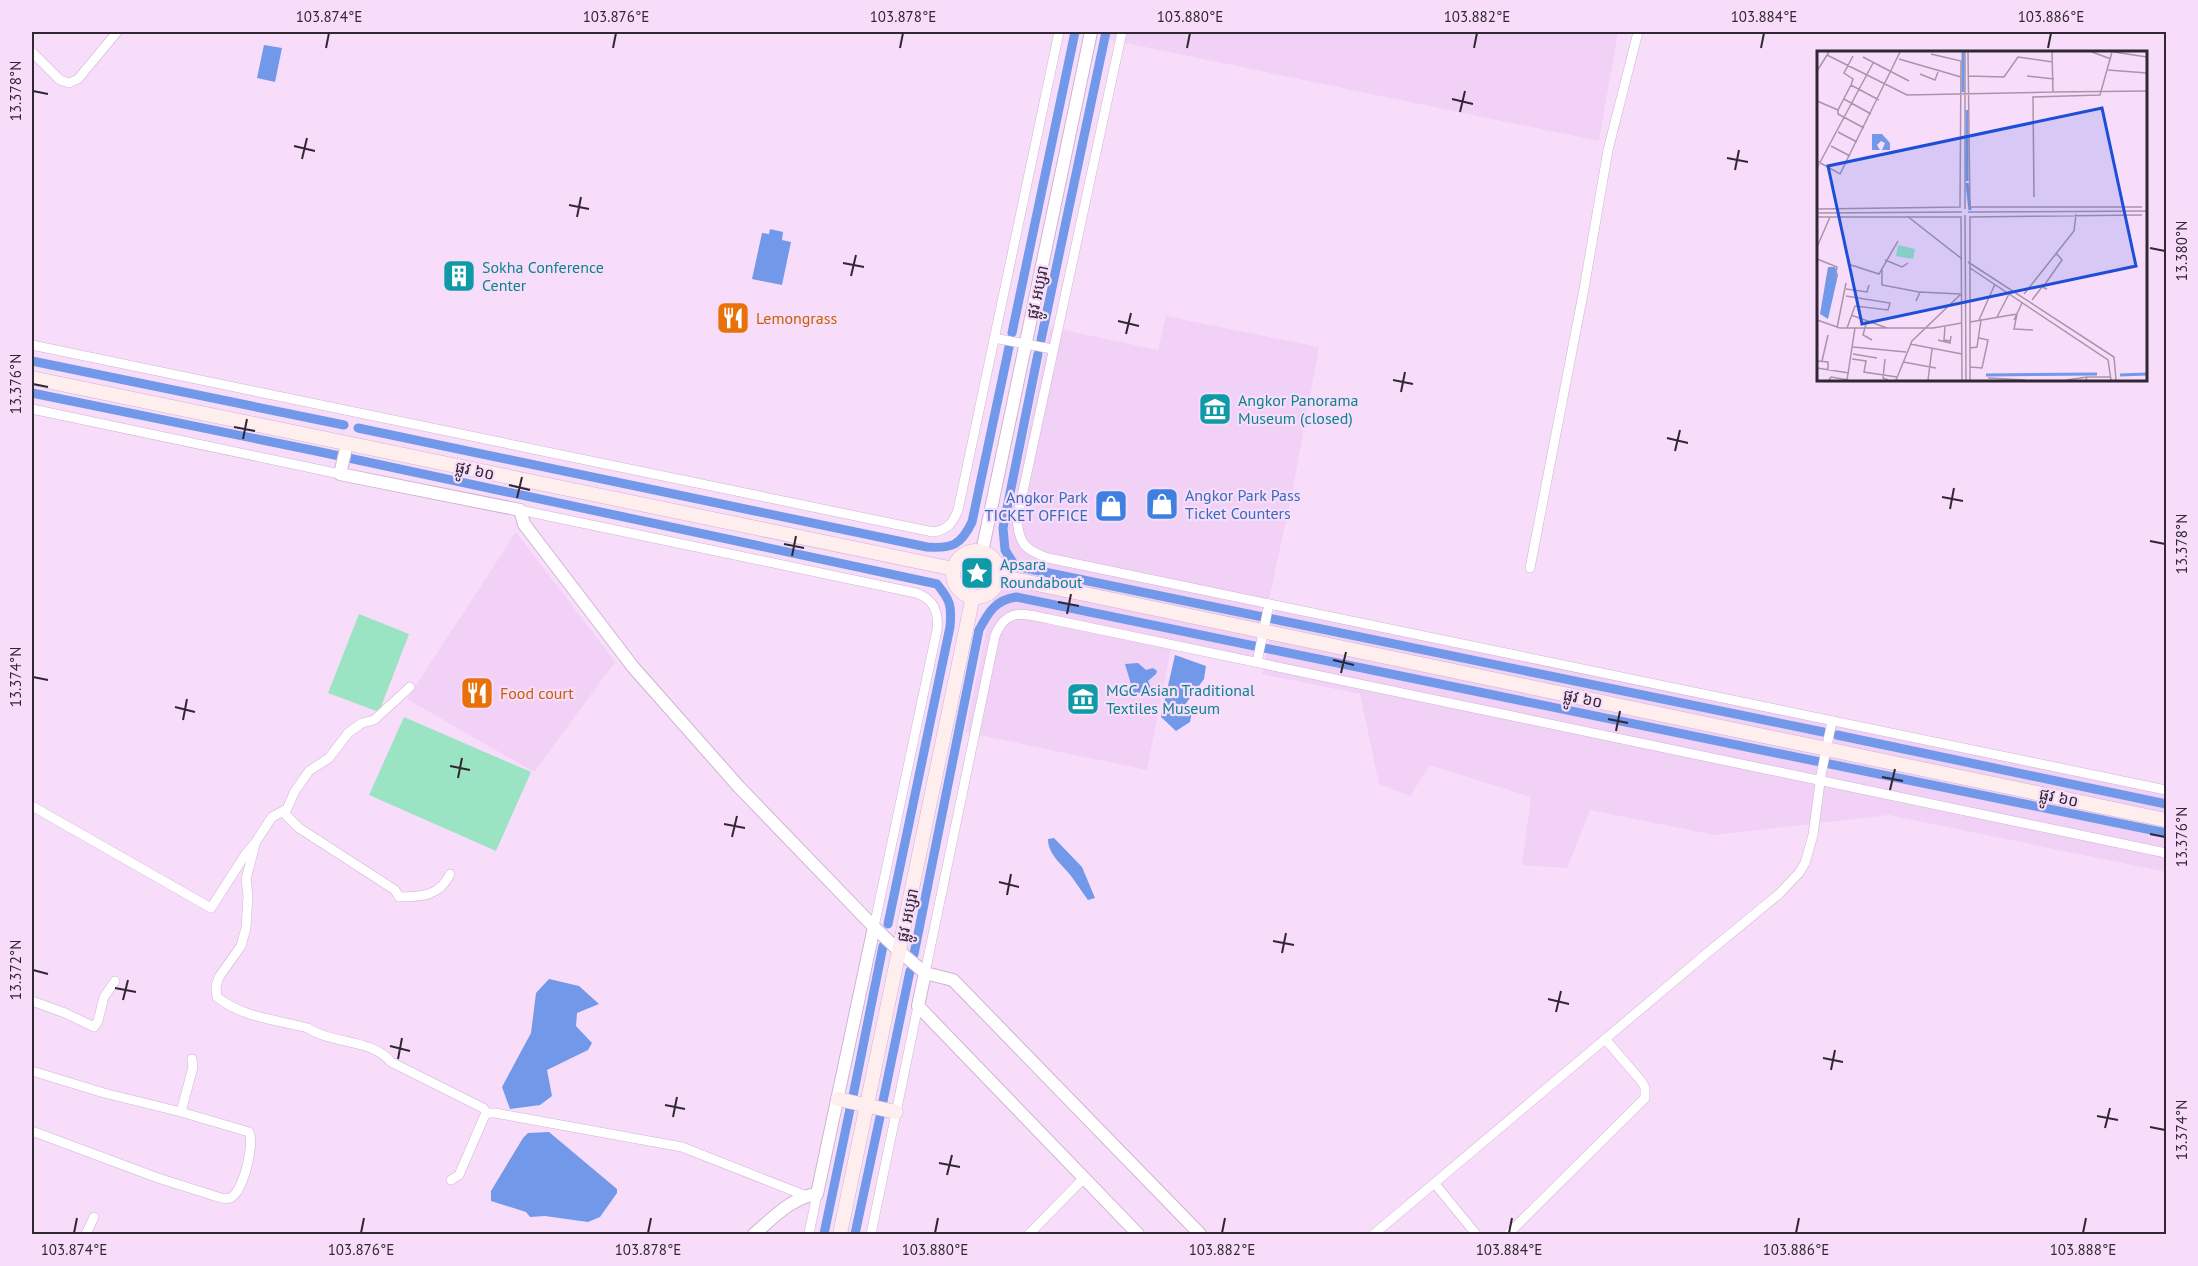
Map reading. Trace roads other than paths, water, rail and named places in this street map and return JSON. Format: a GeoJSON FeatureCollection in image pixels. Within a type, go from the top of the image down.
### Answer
{"type":"FeatureCollection","features":[{"type":"Feature","properties":{"kind":"main road","name":"ផ្លូវ ៦០"},"geometry":{"type":"LineString","coordinates":[[32,378],[345,452],[954,569]]}},
{"type":"Feature","properties":{"kind":"main road"},"geometry":{"type":"LineString","coordinates":[[970,552],[982,552],[991,556],[999,576],[992,590],[982,596],[973,596],[957,586],[954,569],[963,555],[970,552]]}},
{"type":"Feature","properties":{"kind":"main road","name":"ផ្លូវ ៦០"},"geometry":{"type":"LineString","coordinates":[[999,576],[1825,752],[2166,820]]}},
{"type":"Feature","properties":{"kind":"main road","name":"ផ្លូវ អប្សរា"},"geometry":{"type":"LineString","coordinates":[[840,1234],[973,596]]}},
{"type":"Feature","properties":{"kind":"main road"},"geometry":{"type":"LineString","coordinates":[[838,1099],[896,1112]]}},
{"type":"Feature","properties":{"kind":"street"},"geometry":{"type":"LineString","coordinates":[[32,52],[60,80],[69,83],[78,79],[117,32]]}},
{"type":"Feature","properties":{"kind":"street"},"geometry":{"type":"LineString","coordinates":[[32,345],[933,532],[940,531],[954,521],[958,510],[1059,32]]}},
{"type":"Feature","properties":{"kind":"street","name":"ផ្លូវ អប្សរា"},"geometry":{"type":"LineString","coordinates":[[982,552],[1090,32]]}},
{"type":"Feature","properties":{"kind":"street"},"geometry":{"type":"LineString","coordinates":[[1122,32],[1017,519],[1018,534],[1024,546],[1048,558],[1268,607],[2166,790]]}},
{"type":"Feature","properties":{"kind":"street"},"geometry":{"type":"LineString","coordinates":[[1530,568],[1584,289],[1608,150],[1638,32]]}},
{"type":"Feature","properties":{"kind":"street"},"geometry":{"type":"LineString","coordinates":[[994,338],[1052,349]]}},
{"type":"Feature","properties":{"kind":"street"},"geometry":{"type":"LineString","coordinates":[[32,409],[927,597],[934,605],[938,621],[937,630],[809,1234]]}},
{"type":"Feature","properties":{"kind":"street"},"geometry":{"type":"LineString","coordinates":[[340,474],[345,452]]}},
{"type":"Feature","properties":{"kind":"street"},"geometry":{"type":"LineString","coordinates":[[520,510],[524,524],[633,667],[739,787],[899,951],[925,973],[953,980],[1200,1234]]}},
{"type":"Feature","properties":{"kind":"street"},"geometry":{"type":"LineString","coordinates":[[1258,659],[1268,607]]}},
{"type":"Feature","properties":{"kind":"street"},"geometry":{"type":"LineString","coordinates":[[871,1234],[994,636],[999,625],[1016,614],[1027,614],[1258,659],[2166,853]]}},
{"type":"Feature","properties":{"kind":"street"},"geometry":{"type":"LineString","coordinates":[[32,806],[211,908],[272,817],[287,809],[295,791],[309,771],[329,758],[348,733],[362,723],[374,720],[410,687]]}},
{"type":"Feature","properties":{"kind":"street"},"geometry":{"type":"LineString","coordinates":[[1374,1234],[1779,894],[1799,873],[1809,853],[1820,778],[1833,721]]}},
{"type":"Feature","properties":{"kind":"street"},"geometry":{"type":"LineString","coordinates":[[283,812],[299,828],[395,890],[399,897],[433,894],[444,885],[450,874]]}},
{"type":"Feature","properties":{"kind":"street"},"geometry":{"type":"LineString","coordinates":[[255,843],[246,879],[246,928],[241,946],[219,977],[216,986],[217,997],[228,1006],[308,1028],[317,1034],[375,1050],[386,1055],[391,1062],[483,1108],[487,1113],[682,1147],[804,1196]]}},
{"type":"Feature","properties":{"kind":"street"},"geometry":{"type":"LineString","coordinates":[[32,1001],[94,1027],[98,1021],[104,997],[115,981]]}},
{"type":"Feature","properties":{"kind":"street"},"geometry":{"type":"LineString","coordinates":[[918,1006],[1138,1234]]}},
{"type":"Feature","properties":{"kind":"street"},"geometry":{"type":"LineString","coordinates":[[1508,1234],[1645,1098],[1645,1088],[1642,1082],[1606,1040]]}},
{"type":"Feature","properties":{"kind":"street"},"geometry":{"type":"LineString","coordinates":[[181,1112],[193,1067],[192,1059]]}},
{"type":"Feature","properties":{"kind":"street"},"geometry":{"type":"LineString","coordinates":[[32,1071],[249,1132],[252,1138],[247,1166],[236,1193],[230,1198],[221,1198],[158,1178],[32,1131]]}},
{"type":"Feature","properties":{"kind":"street"},"geometry":{"type":"LineString","coordinates":[[451,1180],[459,1175],[480,1124],[487,1113]]}},
{"type":"Feature","properties":{"kind":"street"},"geometry":{"type":"LineString","coordinates":[[1031,1234],[1085,1177]]}},
{"type":"Feature","properties":{"kind":"street"},"geometry":{"type":"LineString","coordinates":[[1435,1184],[1476,1234]]}},
{"type":"Feature","properties":{"kind":"street"},"geometry":{"type":"LineString","coordinates":[[754,1234],[804,1196],[817,1194]]}},
{"type":"Feature","properties":{"kind":"street"},"geometry":{"type":"LineString","coordinates":[[86,1234],[94,1217]]}},
{"type":"Feature","properties":{"kind":"water"},"geometry":{"type":"Polygon","coordinates":[[[264,45],[282,48],[275,82],[257,78],[264,45]]]}},
{"type":"Feature","properties":{"kind":"water"},"geometry":{"type":"Polygon","coordinates":[[[770,229],[783,232],[782,240],[791,242],[782,285],[752,279],[762,233],[769,234],[770,229]]]}},
{"type":"Feature","properties":{"kind":"water"},"geometry":{"type":"Polygon","coordinates":[[[1175,655],[1206,666],[1204,679],[1184,706],[1192,712],[1190,722],[1176,731],[1161,717],[1175,655]]]}},
{"type":"Feature","properties":{"kind":"water"},"geometry":{"type":"Polygon","coordinates":[[[1138,663],[1146,670],[1153,668],[1157,671],[1148,681],[1152,690],[1134,694],[1125,664],[1138,663]]]}},
{"type":"Feature","properties":{"kind":"water"},"geometry":{"type":"Polygon","coordinates":[[[1054,838],[1082,867],[1095,898],[1088,900],[1053,855],[1048,839],[1054,838]]]}},
{"type":"Feature","properties":{"kind":"water"},"geometry":{"type":"Polygon","coordinates":[[[549,979],[579,986],[599,1004],[577,1013],[576,1026],[592,1043],[588,1050],[547,1070],[552,1096],[540,1105],[510,1109],[502,1087],[531,1033],[536,993],[549,979]]]}},
{"type":"Feature","properties":{"kind":"water"},"geometry":{"type":"Polygon","coordinates":[[[549,1132],[617,1189],[617,1193],[600,1217],[588,1222],[545,1216],[530,1217],[526,1212],[491,1201],[491,1191],[523,1138],[528,1133],[549,1132]]]}},
{"type":"Feature","properties":{"kind":"waterway"},"geometry":{"type":"LineString","coordinates":[[1012,333],[1075,32]]}},
{"type":"Feature","properties":{"kind":"waterway"},"geometry":{"type":"LineString","coordinates":[[1041,340],[1106,32]]}},
{"type":"Feature","properties":{"kind":"waterway"},"geometry":{"type":"LineString","coordinates":[[358,428],[927,547],[943,547],[960,541],[972,522],[1009,347]]}},
{"type":"Feature","properties":{"kind":"waterway"},"geometry":{"type":"LineString","coordinates":[[1038,354],[1003,528],[1005,550],[1015,566],[1823,732]]}},
{"type":"Feature","properties":{"kind":"waterway"},"geometry":{"type":"LineString","coordinates":[[32,361],[344,425]]}},
{"type":"Feature","properties":{"kind":"waterway"},"geometry":{"type":"LineString","coordinates":[[32,393],[316,451],[937,584],[949,603],[950,627],[888,924]]}},
{"type":"Feature","properties":{"kind":"waterway"},"geometry":{"type":"LineString","coordinates":[[914,954],[979,630],[997,604],[1016,597],[2166,833]]}},
{"type":"Feature","properties":{"kind":"waterway"},"geometry":{"type":"LineString","coordinates":[[1837,735],[2166,804]]}},
{"type":"Feature","properties":{"kind":"waterway"},"geometry":{"type":"LineString","coordinates":[[853,1096],[883,946]]}},
{"type":"Feature","properties":{"kind":"waterway"},"geometry":{"type":"LineString","coordinates":[[883,1101],[910,971]]}},
{"type":"Feature","properties":{"kind":"waterway"},"geometry":{"type":"LineString","coordinates":[[824,1234],[850,1109]]}},
{"type":"Feature","properties":{"kind":"waterway"},"geometry":{"type":"LineString","coordinates":[[855,1234],[880,1117]]}},
{"type":"Feature","properties":{"kind":"place","name":"Sokha Conference Center"},"geometry":{"type":"Point","coordinates":[459,276]}},
{"type":"Feature","properties":{"kind":"place","name":"Lemongrass"},"geometry":{"type":"Point","coordinates":[733,318]}},
{"type":"Feature","properties":{"kind":"place","name":"Angkor Panorama Museum (closed)"},"geometry":{"type":"Point","coordinates":[1215,409]}},
{"type":"Feature","properties":{"kind":"place","name":"Angkor Park Pass Ticket Counters"},"geometry":{"type":"Point","coordinates":[1162,504]}},
{"type":"Feature","properties":{"kind":"place","name":"Angkor Park TICKET OFFICE"},"geometry":{"type":"Point","coordinates":[1111,506]}},
{"type":"Feature","properties":{"kind":"place","name":"Apsara Roundabout"},"geometry":{"type":"Point","coordinates":[977,573]}},
{"type":"Feature","properties":{"kind":"place","name":"Food court"},"geometry":{"type":"Point","coordinates":[477,693]}},
{"type":"Feature","properties":{"kind":"place","name":"MGC Asian Traditional Textiles Museum"},"geometry":{"type":"Point","coordinates":[1083,699]}}]}
